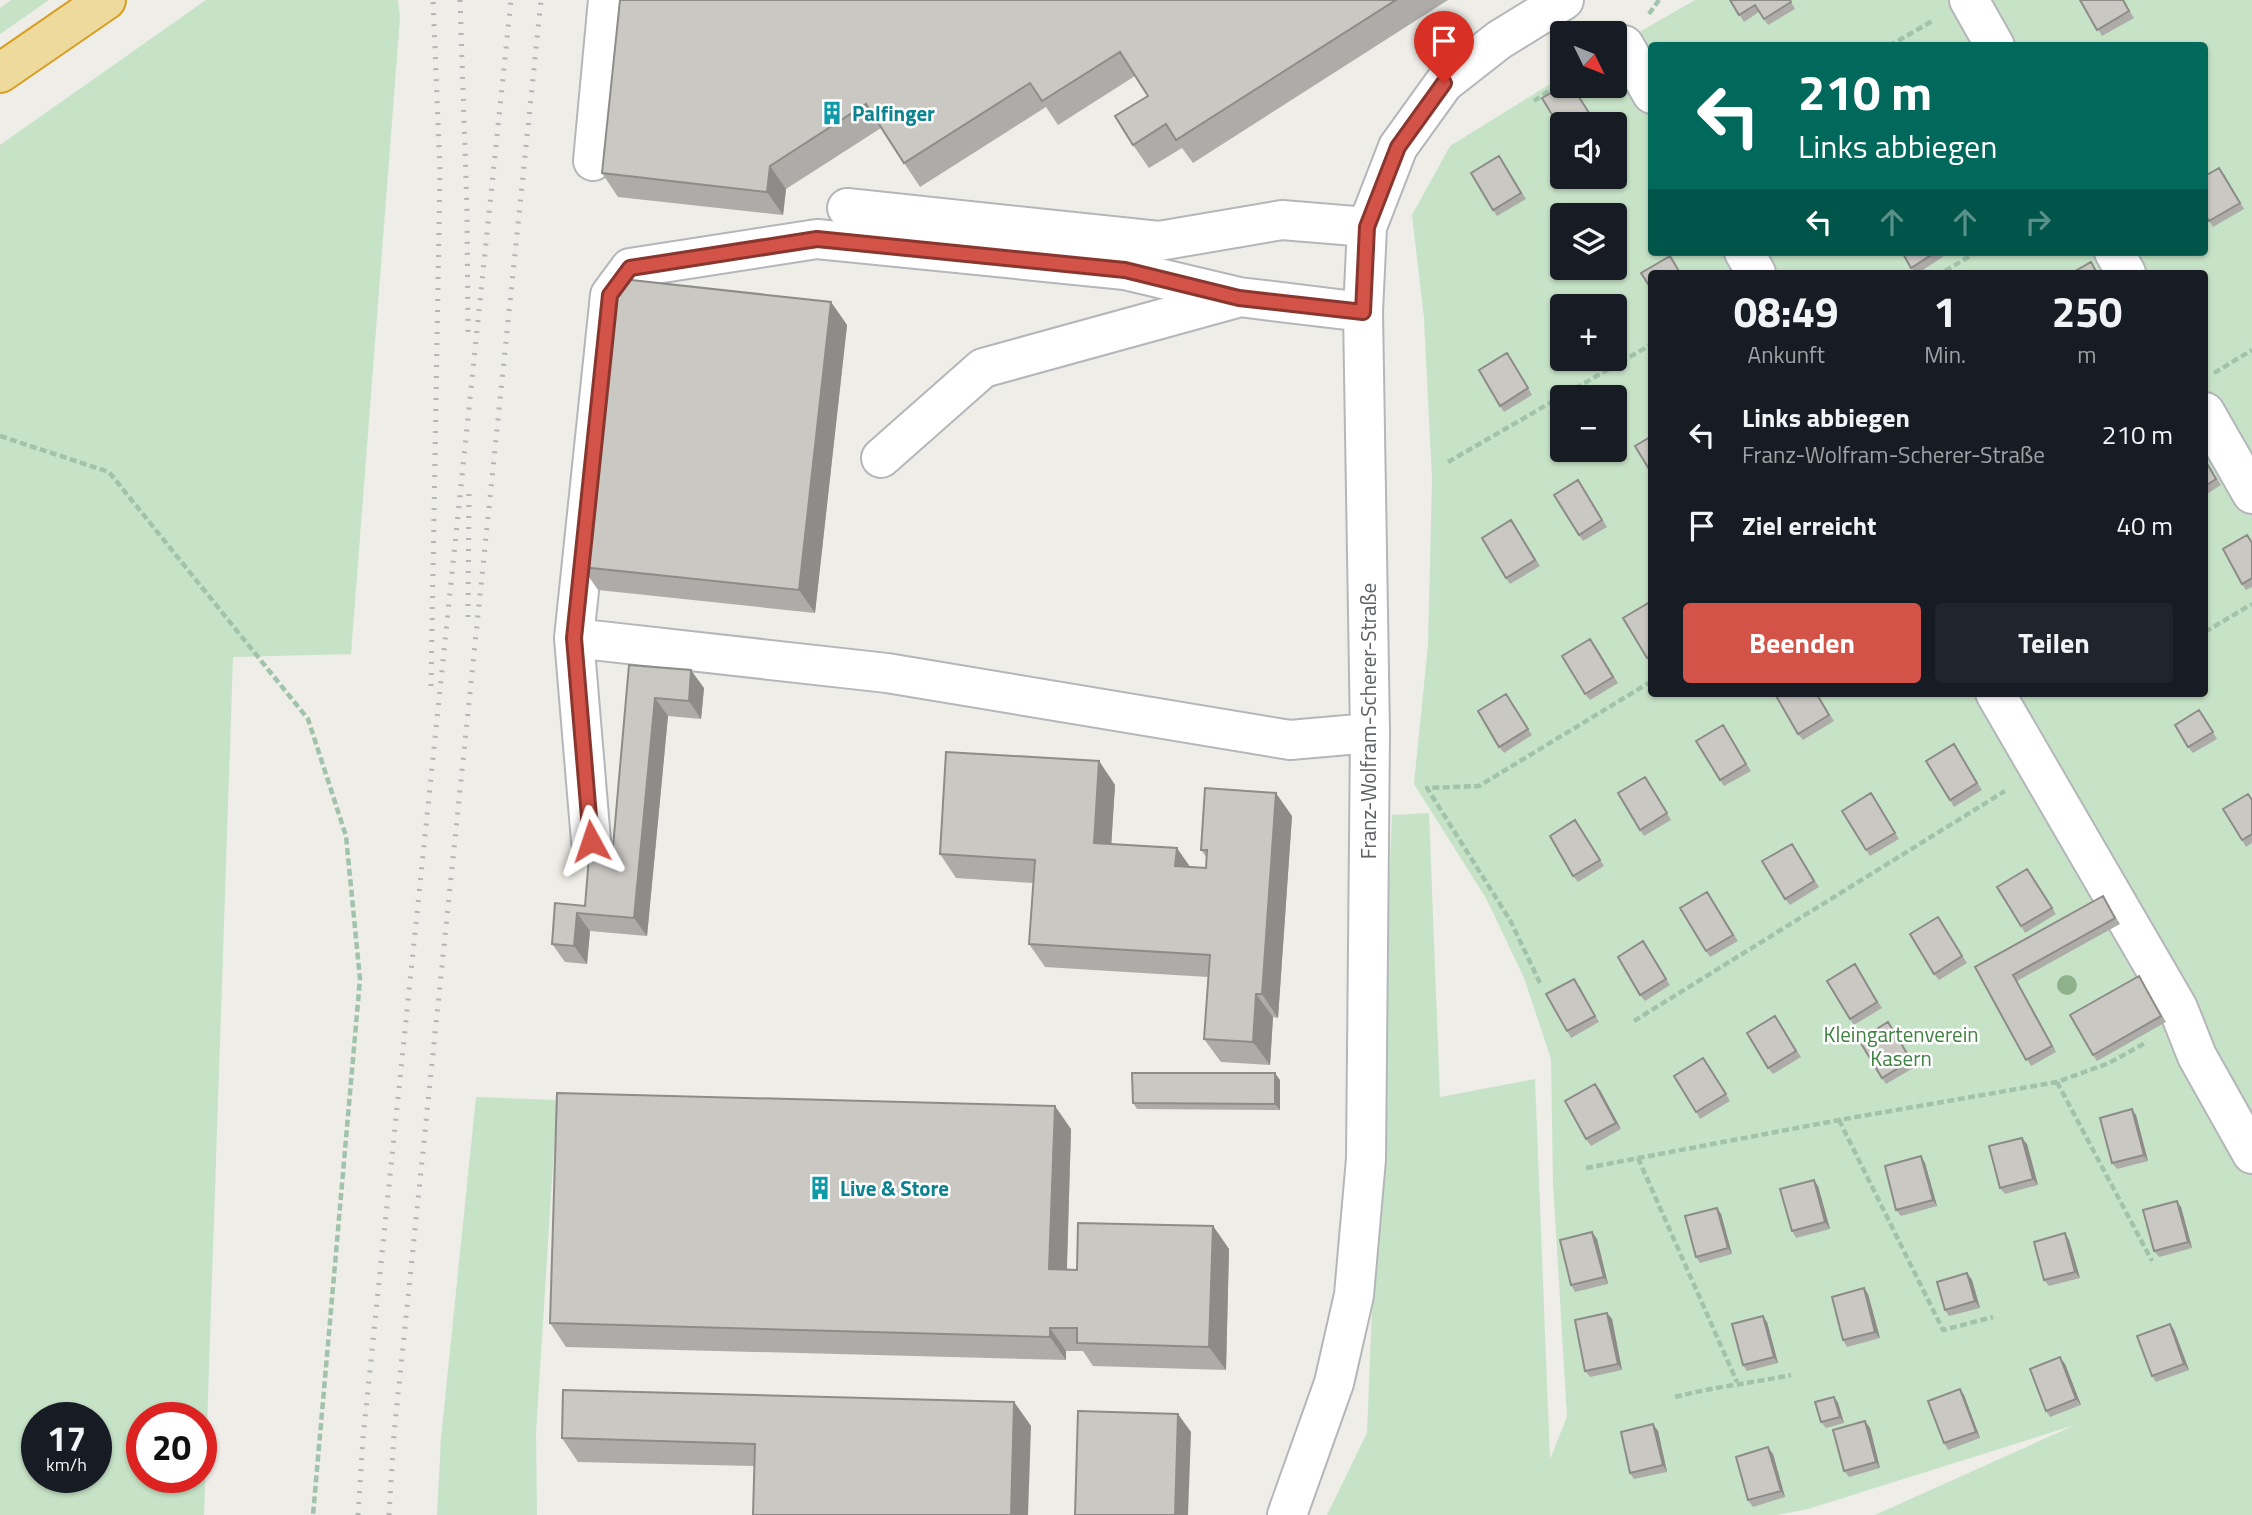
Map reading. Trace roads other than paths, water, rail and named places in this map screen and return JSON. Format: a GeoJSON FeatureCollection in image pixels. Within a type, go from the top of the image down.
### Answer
{"type":"FeatureCollection","features":[{"type":"Feature","properties":{"kind":"highway"},"geometry":{"type":"LineString","coordinates":[[0,73],[106,0]]}},
{"type":"Feature","properties":{"kind":"street"},"geometry":{"type":"LineString","coordinates":[[593,161],[608,0]]}},
{"type":"Feature","properties":{"kind":"street","name":"Franz-Wolfram-Scherer-Straße"},"geometry":{"type":"LineString","coordinates":[[1287,1515],[1334,1383],[1354,1295],[1366,1159],[1370,733],[1363,312],[1367,227],[1398,147],[1444,83],[1499,40],[1564,0]]}},
{"type":"Feature","properties":{"kind":"street"},"geometry":{"type":"LineString","coordinates":[[1957,6],[1991,42]]}},
{"type":"Feature","properties":{"kind":"street"},"geometry":{"type":"LineString","coordinates":[[1628,52],[1648,87]]}},
{"type":"Feature","properties":{"kind":"street"},"geometry":{"type":"LineString","coordinates":[[848,208],[1159,241],[1282,220],[1367,227]]}},
{"type":"Feature","properties":{"kind":"street"},"geometry":{"type":"LineString","coordinates":[[591,841],[574,638],[610,295],[630,268],[817,239],[1125,270],[1239,298],[1363,312]]}},
{"type":"Feature","properties":{"kind":"street"},"geometry":{"type":"LineString","coordinates":[[881,458],[983,368],[1239,298]]}},
{"type":"Feature","properties":{"kind":"street"},"geometry":{"type":"LineString","coordinates":[[2208,417],[2252,494]]}},
{"type":"Feature","properties":{"kind":"street"},"geometry":{"type":"LineString","coordinates":[[574,638],[887,673],[1290,740],[1370,733]]}},
{"type":"Feature","properties":{"kind":"street"},"geometry":{"type":"LineString","coordinates":[[1997,697],[2178,1007],[2197,1056],[2252,1154]]}},
{"type":"Feature","properties":{"kind":"railway"},"geometry":{"type":"LineString","coordinates":[[431,686],[440,171],[433,0]]}},
{"type":"Feature","properties":{"kind":"railway"},"geometry":{"type":"LineString","coordinates":[[460,0],[468,333]]}},
{"type":"Feature","properties":{"kind":"railway"},"geometry":{"type":"LineString","coordinates":[[358,1515],[363,1438],[511,0]]}},
{"type":"Feature","properties":{"kind":"railway"},"geometry":{"type":"LineString","coordinates":[[389,1515],[394,1434],[541,0]]}},
{"type":"Feature","properties":{"kind":"railway"},"geometry":{"type":"LineString","coordinates":[[468,617],[469,487]]}},
{"type":"Feature","properties":{"kind":"place","name":"Palfinger"},"geometry":{"type":"Point","coordinates":[832,113]}},
{"type":"Feature","properties":{"kind":"place","name":"Live & Store"},"geometry":{"type":"Point","coordinates":[820,1188]}},
{"type":"Feature","properties":{"kind":"park label","name":"Kleingartenverein Kasern"},"geometry":{"type":"Point","coordinates":[1901,1046]}}]}
